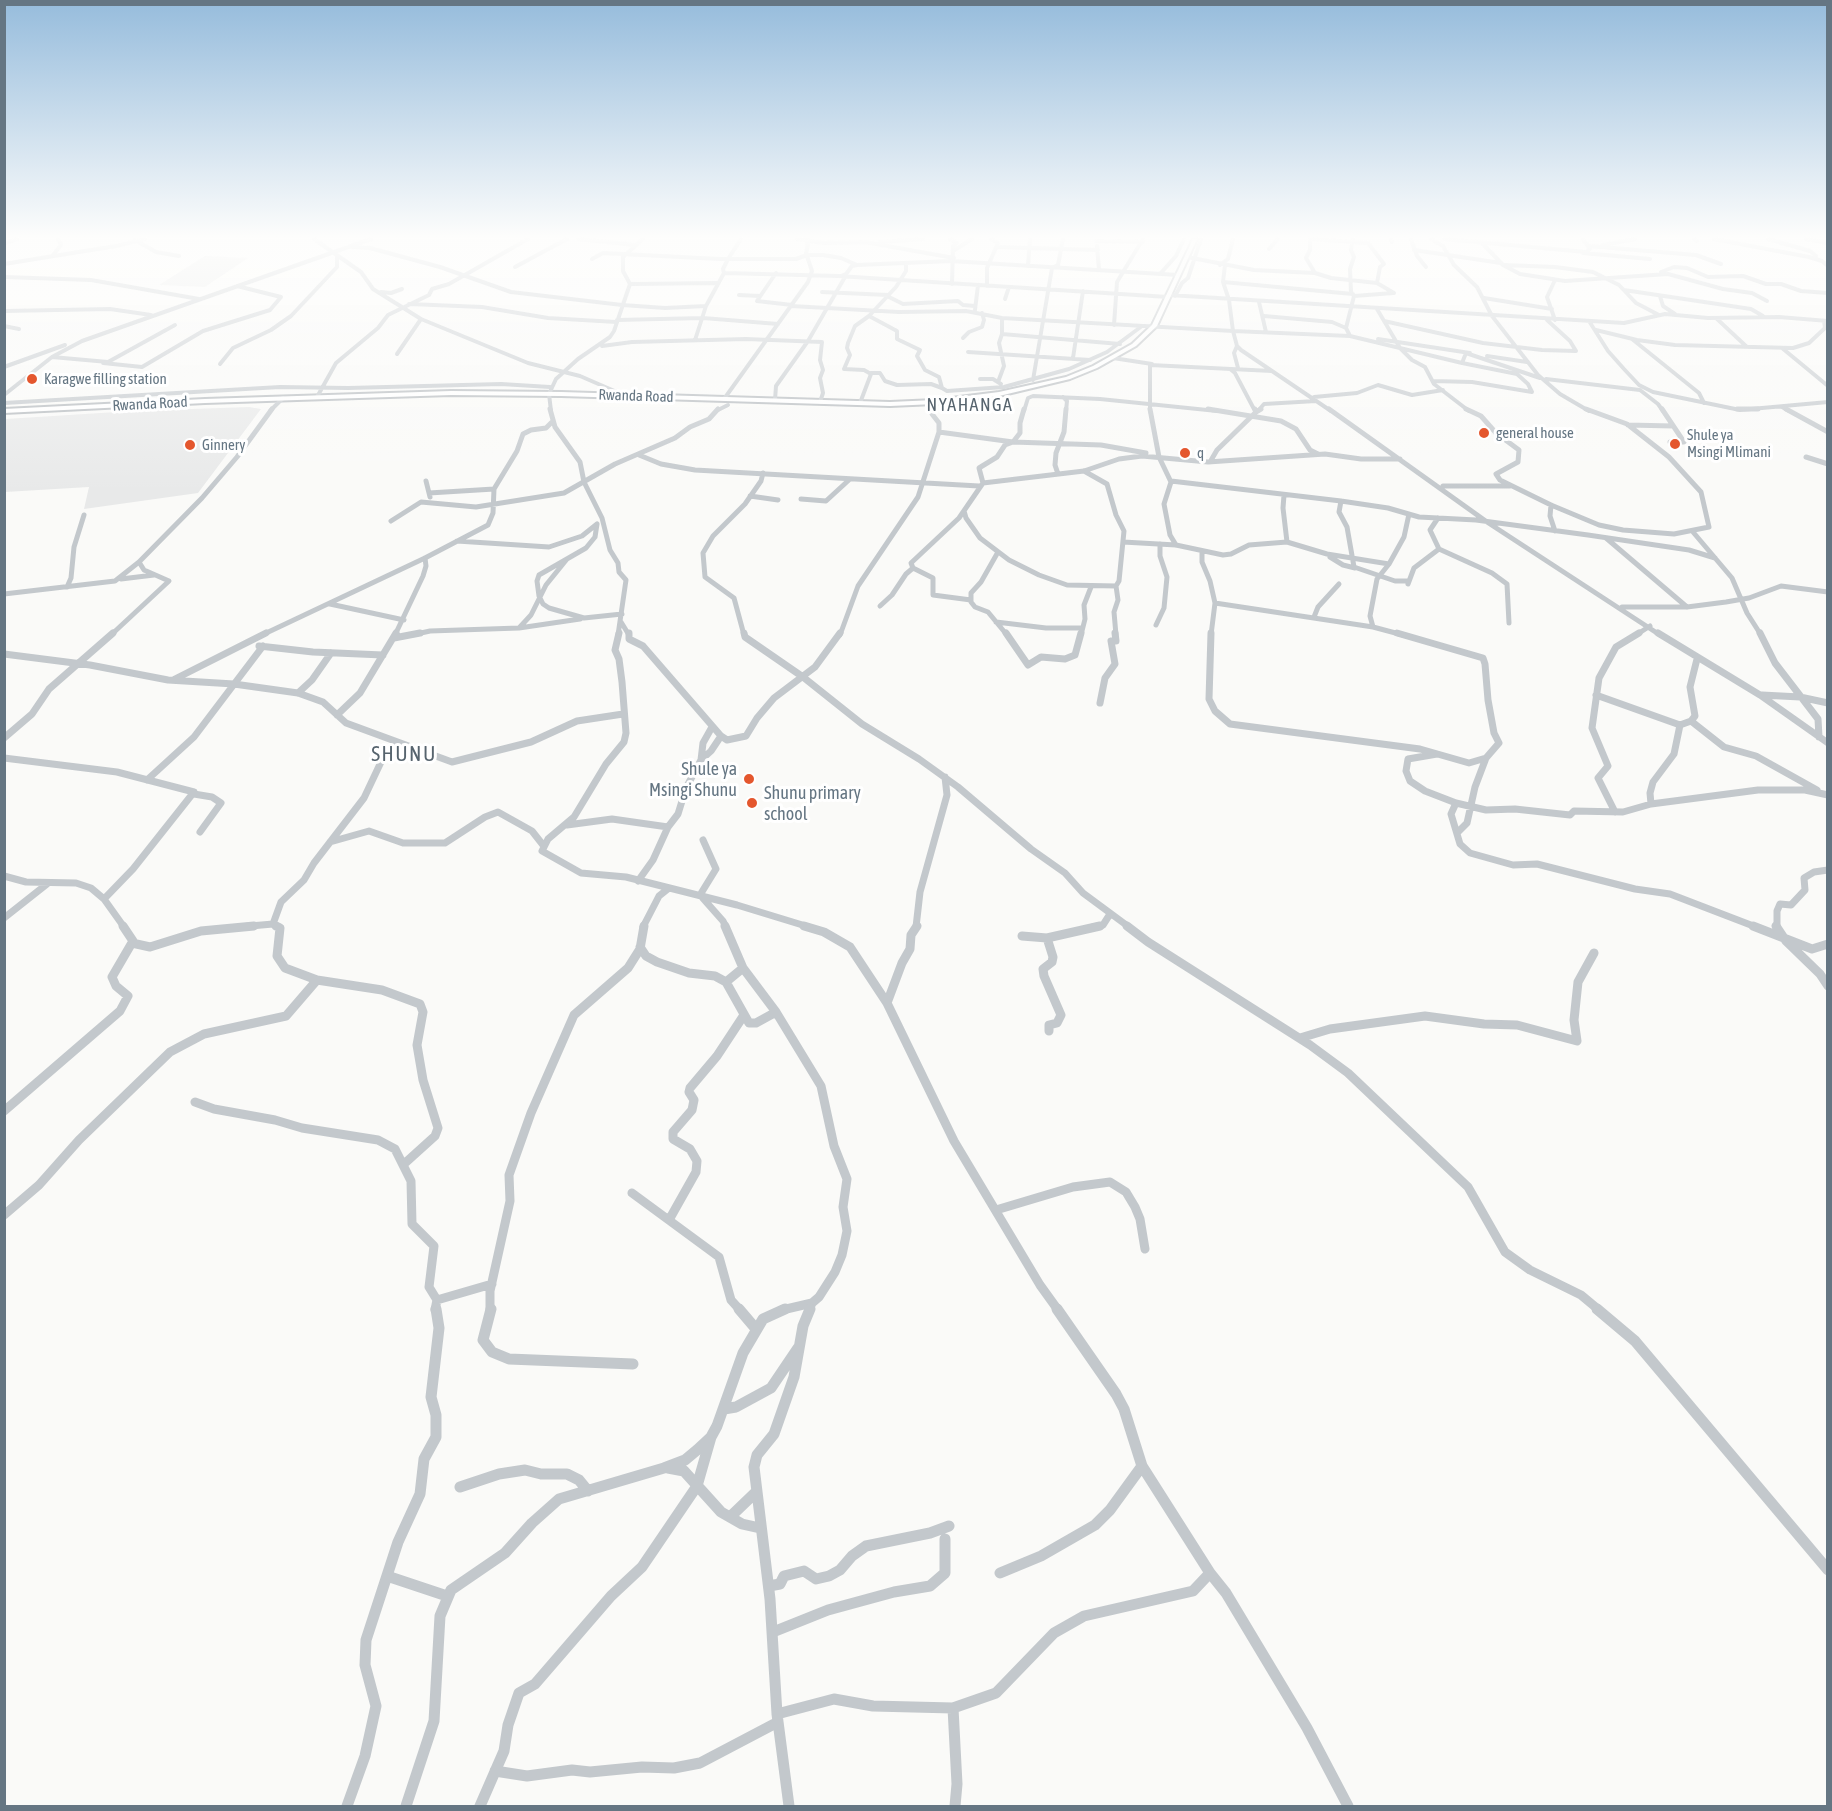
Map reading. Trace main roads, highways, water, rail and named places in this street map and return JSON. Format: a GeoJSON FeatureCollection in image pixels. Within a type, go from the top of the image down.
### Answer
{"type":"FeatureCollection","features":[{"type":"Feature","properties":{"kind":"highway","name":"Rwanda Road"},"geometry":{"type":"LineString","coordinates":[[4,411],[205,401],[549,390],[726,402],[775,400],[860,403],[935,402],[969,399],[1055,382],[1113,358],[1134,345],[1155,324]]}},
{"type":"Feature","properties":{"kind":"place","name":"Karagwe filling station"},"geometry":{"type":"Point","coordinates":[32,379]}},
{"type":"Feature","properties":{"kind":"place","name":"general house"},"geometry":{"type":"Point","coordinates":[1484,433]}},
{"type":"Feature","properties":{"kind":"place","name":"Shule ya Msingi Mlimani"},"geometry":{"type":"Point","coordinates":[1675,444]}},
{"type":"Feature","properties":{"kind":"place","name":"Ginnery"},"geometry":{"type":"Point","coordinates":[190,445]}},
{"type":"Feature","properties":{"kind":"place","name":"q"},"geometry":{"type":"Point","coordinates":[1185,453]}},
{"type":"Feature","properties":{"kind":"place","name":"Shule ya Msingi Shunu"},"geometry":{"type":"Point","coordinates":[749,779]}},
{"type":"Feature","properties":{"kind":"place","name":"Shunu primary school"},"geometry":{"type":"Point","coordinates":[752,803]}},
{"type":"Feature","properties":{"kind":"district","name":"NYAHANGA"},"geometry":{"type":"Point","coordinates":[970,405]}},
{"type":"Feature","properties":{"kind":"district","name":"SHUNU"},"geometry":{"type":"Point","coordinates":[404,754]}}]}
